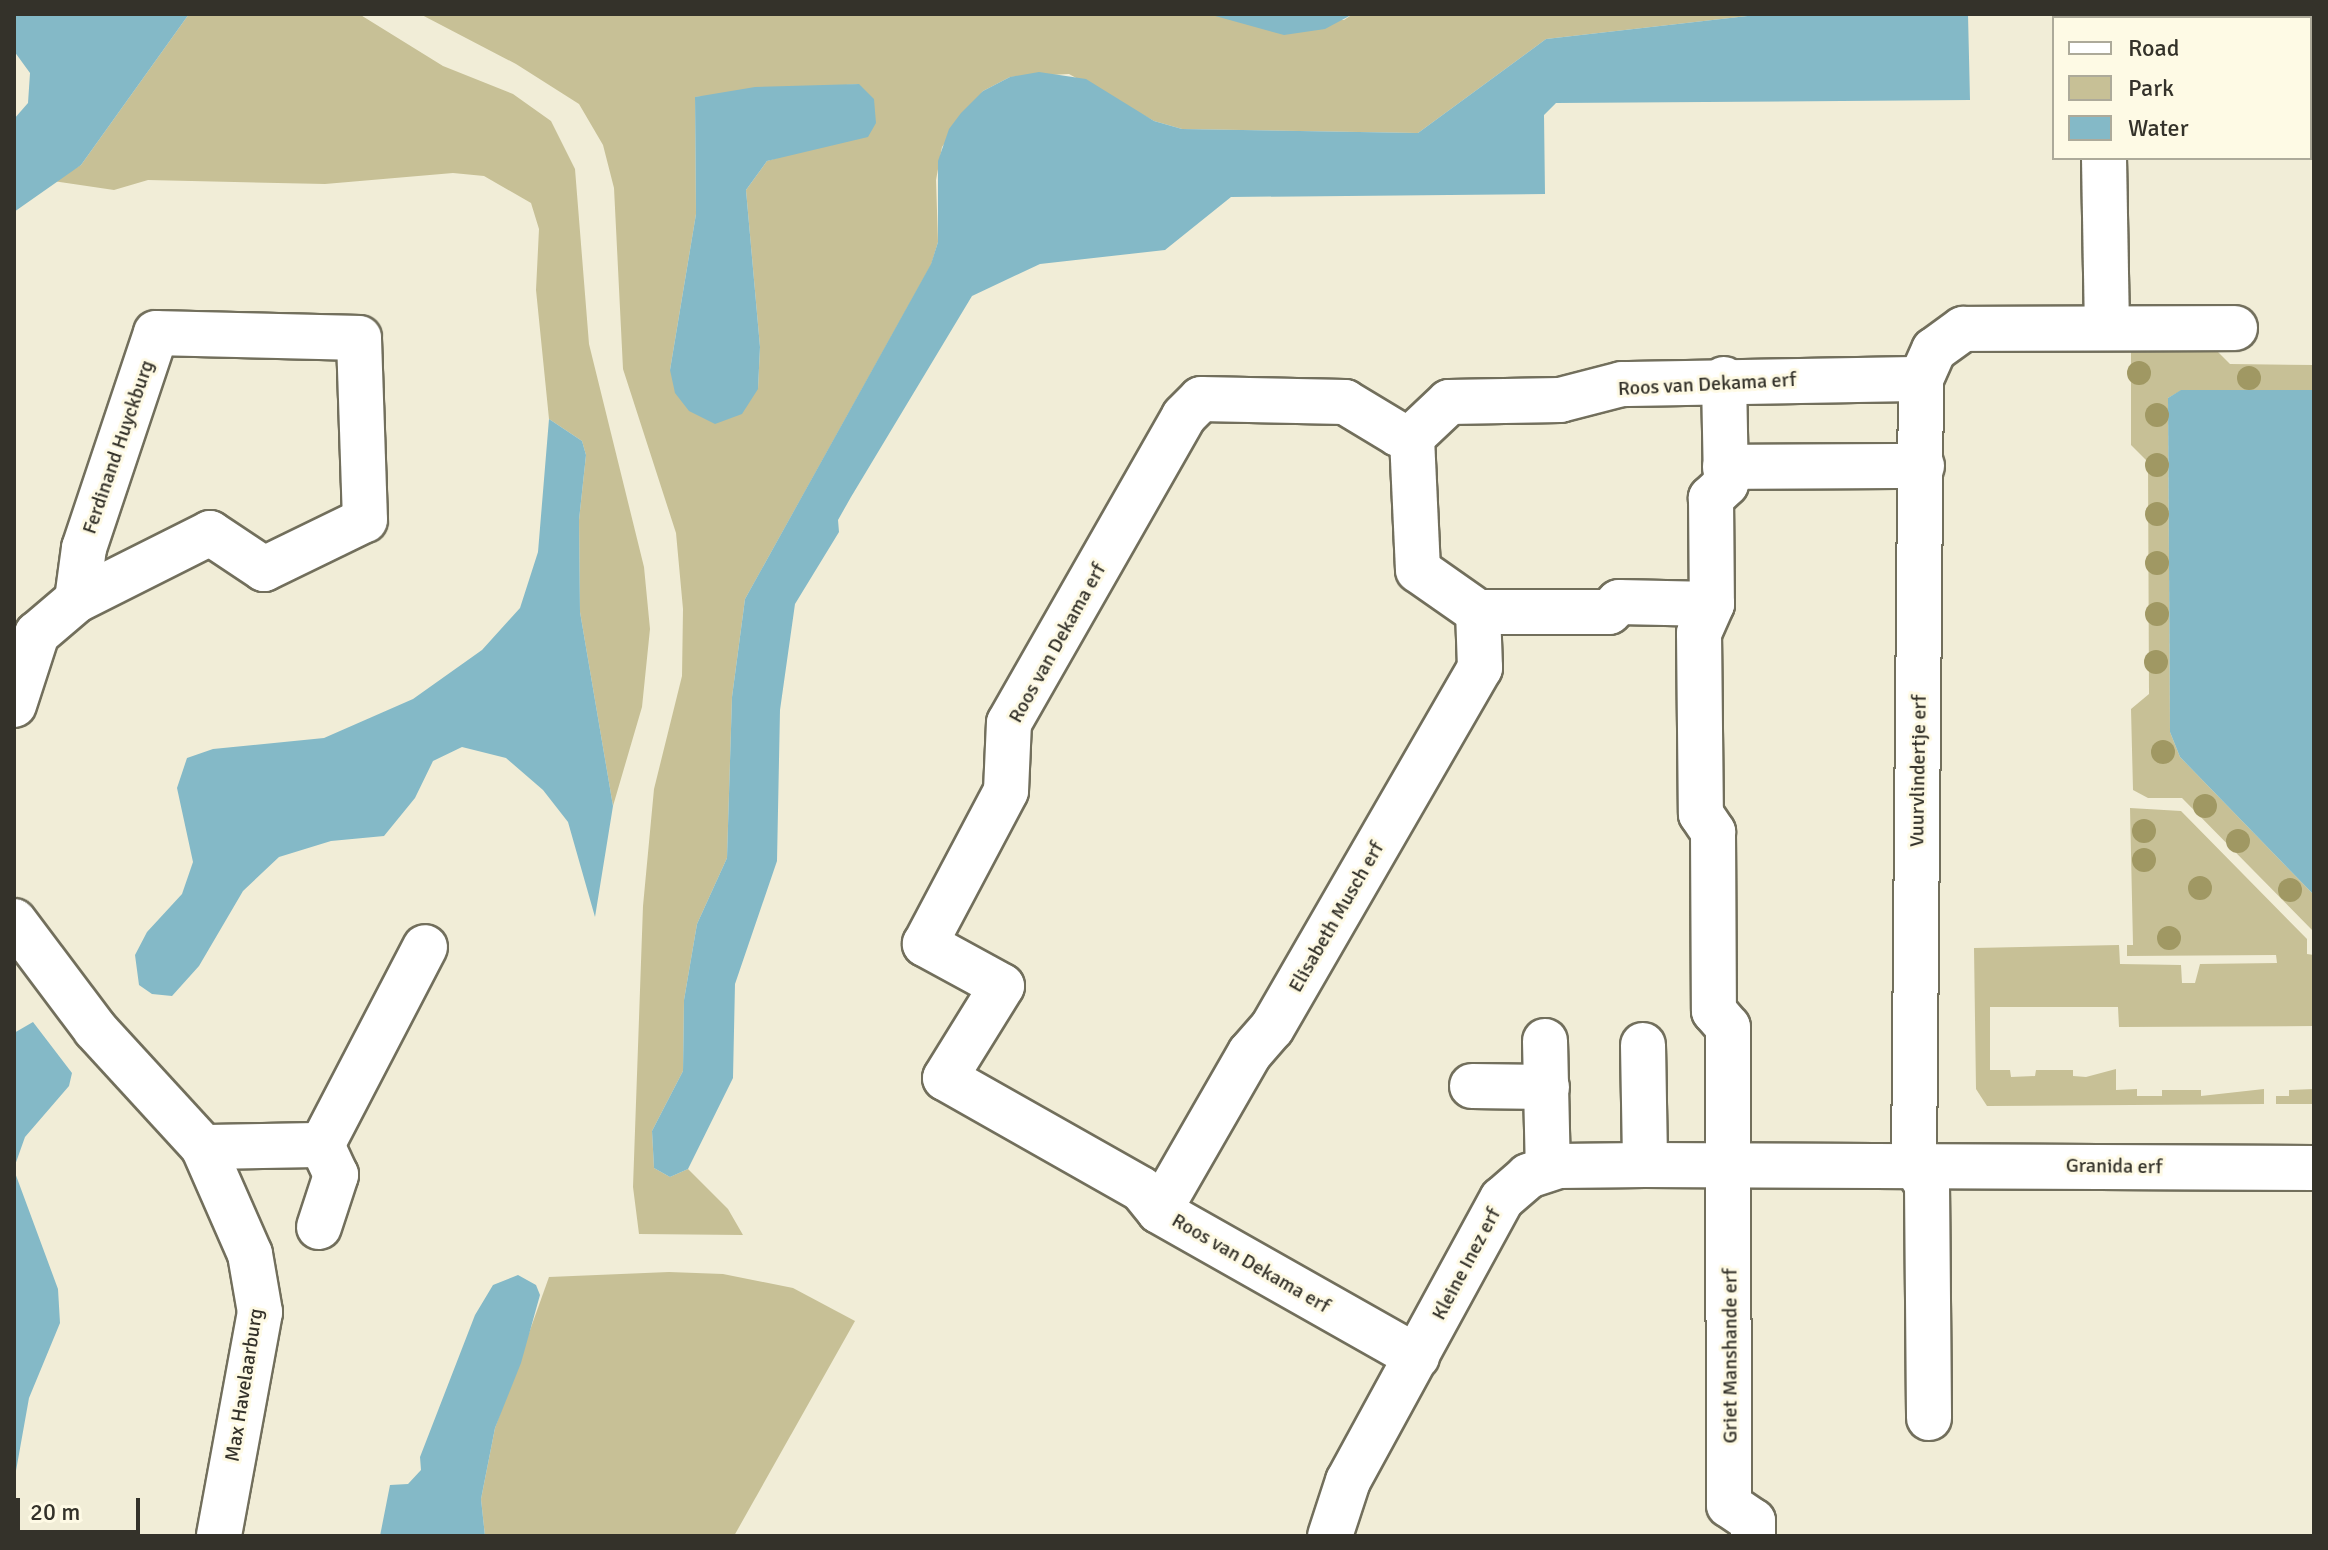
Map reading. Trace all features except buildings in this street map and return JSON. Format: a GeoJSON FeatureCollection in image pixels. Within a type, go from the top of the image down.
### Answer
{"type":"FeatureCollection","features":[{"type":"Feature","properties":{"kind":"street"},"geometry":{"type":"LineString","coordinates":[[2104,160],[2107,326]]}},
{"type":"Feature","properties":{"kind":"street"},"geometry":{"type":"LineString","coordinates":[[1921,379],[1934,350],[1963,329],[2107,326],[2235,328]]}},
{"type":"Feature","properties":{"kind":"street","name":"Ferdinand Huyckburg"},"geometry":{"type":"LineString","coordinates":[[14,705],[37,634],[77,600],[210,533],[264,569],[365,520],[359,338],[156,333],[84,548],[77,600]]}},
{"type":"Feature","properties":{"kind":"street"},"geometry":{"type":"LineString","coordinates":[[1724,379],[1726,484],[1711,498],[1712,604],[1699,633],[1701,814],[1713,832],[1714,1011],[1728,1027],[1730,1164]]}},
{"type":"Feature","properties":{"kind":"street","name":"Roos van Dekama erf"},"geometry":{"type":"LineString","coordinates":[[1417,1357],[1159,1211],[1141,1189],[945,1078],[1002,986],[925,944],[1006,791],[1009,723],[1184,416],[1201,399],[1345,402],[1398,434],[1412,437],[1449,402],[1560,400],[1622,384],[1724,379],[1921,379]]}},
{"type":"Feature","properties":{"kind":"street","name":"Vuurvlindertje erf"},"geometry":{"type":"LineString","coordinates":[[1914,1164],[1921,379]]}},
{"type":"Feature","properties":{"kind":"street"},"geometry":{"type":"LineString","coordinates":[[1412,437],[1418,570],[1478,612],[1609,612],[1619,602],[1712,604]]}},
{"type":"Feature","properties":{"kind":"street"},"geometry":{"type":"LineString","coordinates":[[1725,467],[1922,466]]}},
{"type":"Feature","properties":{"kind":"street","name":"Elisabeth Musch erf"},"geometry":{"type":"LineString","coordinates":[[1159,1211],[1250,1053],[1272,1028],[1480,668],[1478,612]]}},
{"type":"Feature","properties":{"kind":"street"},"geometry":{"type":"LineString","coordinates":[[14,921],[95,1029],[197,1139],[322,1145]]}},
{"type":"Feature","properties":{"kind":"street"},"geometry":{"type":"LineString","coordinates":[[322,1145],[425,947]]}},
{"type":"Feature","properties":{"kind":"street"},"geometry":{"type":"LineString","coordinates":[[1545,1041],[1548,1169]]}},
{"type":"Feature","properties":{"kind":"street"},"geometry":{"type":"LineString","coordinates":[[1643,1045],[1645,1165]]}},
{"type":"Feature","properties":{"kind":"street"},"geometry":{"type":"LineString","coordinates":[[1472,1086],[1547,1087]]}},
{"type":"Feature","properties":{"kind":"street","name":"Max Havelaarburg"},"geometry":{"type":"LineString","coordinates":[[197,1139],[250,1254],[260,1312],[219,1536]]}},
{"type":"Feature","properties":{"kind":"street"},"geometry":{"type":"LineString","coordinates":[[319,1227],[336,1175],[322,1145]]}},
{"type":"Feature","properties":{"kind":"street","name":"Griet Manshande erf"},"geometry":{"type":"LineString","coordinates":[[1730,1164],[1729,1505],[1753,1521],[1753,1536]]}},
{"type":"Feature","properties":{"kind":"street"},"geometry":{"type":"LineString","coordinates":[[1914,1164],[1927,1185],[1929,1418]]}},
{"type":"Feature","properties":{"kind":"street","name":"Kleine Inez erf"},"geometry":{"type":"LineString","coordinates":[[1330,1536],[1348,1481],[1502,1199],[1528,1176],[1548,1169],[1645,1165],[1914,1164]]}},
{"type":"Feature","properties":{"kind":"street","name":"Granida erf"},"geometry":{"type":"LineString","coordinates":[[1914,1164],[2314,1168]]}},
{"type":"Feature","properties":{"kind":"green space"},"geometry":{"type":"Polygon","coordinates":[[[189,14],[359,14],[443,66],[513,94],[551,121],[575,169],[589,344],[644,567],[650,629],[642,707],[613,806],[580,612],[579,520],[586,455],[582,441],[549,419],[536,290],[539,229],[531,203],[484,176],[453,173],[325,184],[148,180],[114,190],[53,181],[81,165],[189,14]]]}},
{"type":"Feature","properties":{"kind":"green space"},"geometry":{"type":"Polygon","coordinates":[[[420,14],[1208,14],[1344,20],[1353,14],[1765,14],[1546,39],[1418,133],[1182,129],[1154,121],[1069,74],[1010,77],[983,91],[942,147],[936,180],[938,242],[931,265],[745,599],[732,697],[727,858],[697,924],[684,1000],[683,1071],[652,1131],[654,1168],[670,1177],[688,1169],[728,1209],[743,1235],[639,1234],[633,1187],[643,906],[654,789],[682,676],[683,609],[676,533],[623,369],[614,188],[603,145],[579,104],[516,64],[420,14]],[[858,84],[695,97],[696,214],[670,370],[758,389],[760,347],[746,190],[767,161],[807,149],[858,84]]]}},
{"type":"Feature","properties":{"kind":"green space"},"geometry":{"type":"Polygon","coordinates":[[[2147,339],[2205,339],[2230,364],[2314,365],[2314,390],[2182,390],[2168,398],[2170,732],[2180,757],[2314,895],[2314,932],[2182,798],[2148,798],[2133,790],[2131,709],[2149,694],[2148,462],[2131,445],[2131,352],[2147,351],[2147,339]]]}},
{"type":"Feature","properties":{"kind":"green space"},"geometry":{"type":"Polygon","coordinates":[[[2130,808],[2181,811],[2307,939],[2307,954],[2314,955],[2314,1026],[2119,1027],[2118,1007],[1990,1007],[1990,1070],[2010,1070],[2011,1077],[2035,1076],[2036,1070],[2073,1070],[2073,1076],[2086,1077],[2116,1069],[2116,1090],[2137,1089],[2137,1096],[2162,1096],[2162,1090],[2201,1090],[2201,1096],[2264,1089],[2264,1104],[1987,1106],[1976,1089],[1974,948],[2119,945],[2120,964],[2181,965],[2182,983],[2195,983],[2200,964],[2277,963],[2276,955],[2127,956],[2127,945],[2133,945],[2130,808]]]}},
{"type":"Feature","properties":{"kind":"green space"},"geometry":{"type":"Polygon","coordinates":[[[2314,1089],[2314,1104],[2276,1104],[2276,1096],[2289,1096],[2289,1090],[2314,1089]]]}},
{"type":"Feature","properties":{"kind":"green space"},"geometry":{"type":"Polygon","coordinates":[[[669,1272],[723,1274],[793,1288],[855,1321],[734,1536],[485,1536],[481,1499],[495,1428],[549,1277],[669,1272]]]}},
{"type":"Feature","properties":{"kind":"water"},"geometry":{"type":"Polygon","coordinates":[[[14,14],[189,14],[81,165],[14,212],[14,119],[28,103],[30,73],[14,51],[14,14]]]}},
{"type":"Feature","properties":{"kind":"water"},"geometry":{"type":"Polygon","coordinates":[[[1208,14],[1353,14],[1325,29],[1284,35],[1208,14]]]}},
{"type":"Feature","properties":{"kind":"water"},"geometry":{"type":"Polygon","coordinates":[[[1765,14],[1968,14],[1970,100],[1556,103],[1544,115],[1545,194],[1231,197],[1165,250],[1040,264],[972,296],[851,497],[838,520],[839,532],[795,604],[780,710],[777,861],[735,984],[733,1078],[688,1169],[670,1177],[654,1168],[652,1131],[683,1071],[684,1000],[697,924],[727,858],[732,697],[745,599],[931,264],[938,242],[938,161],[949,129],[961,113],[983,91],[1010,77],[1039,72],[1086,79],[1154,121],[1182,129],[1418,133],[1546,39],[1765,14]]]}},
{"type":"Feature","properties":{"kind":"water"},"geometry":{"type":"Polygon","coordinates":[[[859,84],[874,99],[876,123],[868,137],[767,161],[746,190],[760,347],[758,389],[742,414],[715,424],[689,411],[675,393],[670,370],[696,214],[695,97],[755,87],[859,84]]]}},
{"type":"Feature","properties":{"kind":"water"},"geometry":{"type":"Polygon","coordinates":[[[2181,390],[2314,390],[2314,895],[2180,757],[2170,732],[2168,398],[2181,390]]]}},
{"type":"Feature","properties":{"kind":"water"},"geometry":{"type":"Polygon","coordinates":[[[549,419],[582,441],[586,455],[579,520],[580,612],[613,806],[595,917],[568,822],[543,790],[506,758],[462,747],[433,761],[415,798],[384,836],[331,841],[279,857],[243,891],[199,966],[172,996],[152,994],[139,985],[135,955],[147,932],[182,894],[193,862],[177,788],[187,758],[213,749],[324,738],[413,699],[482,650],[520,608],[538,552],[549,419]]]}},
{"type":"Feature","properties":{"kind":"water"},"geometry":{"type":"Polygon","coordinates":[[[33,1022],[72,1073],[69,1086],[25,1137],[14,1168],[14,1033],[33,1022]]]}},
{"type":"Feature","properties":{"kind":"water"},"geometry":{"type":"Polygon","coordinates":[[[14,1170],[58,1289],[60,1323],[29,1398],[14,1482],[14,1170]]]}},
{"type":"Feature","properties":{"kind":"water"},"geometry":{"type":"Polygon","coordinates":[[[518,1275],[536,1285],[540,1295],[521,1363],[495,1428],[481,1499],[485,1536],[380,1536],[390,1485],[408,1484],[421,1470],[420,1457],[475,1315],[493,1285],[518,1275]]]}}]}
